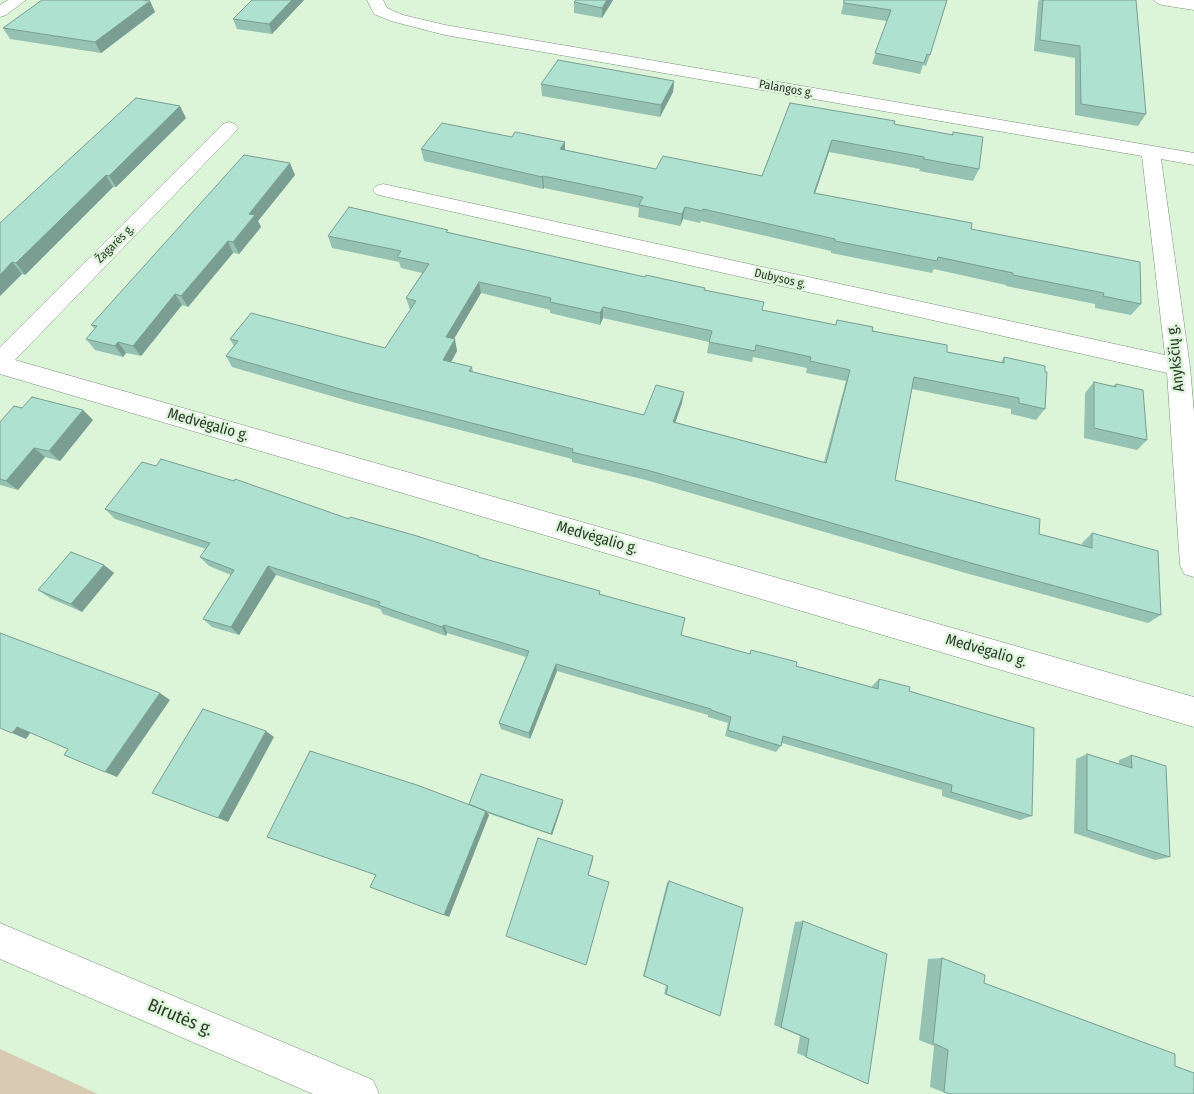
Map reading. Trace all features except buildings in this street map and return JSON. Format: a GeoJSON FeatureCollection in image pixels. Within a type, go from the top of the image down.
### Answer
{"type":"FeatureCollection","features":[{"type":"Feature","properties":{"kind":"street"},"geometry":{"type":"LineString","coordinates":[[0,12],[18,0]]}},
{"type":"Feature","properties":{"kind":"street"},"geometry":{"type":"LineString","coordinates":[[1162,0],[1187,3]]}},
{"type":"Feature","properties":{"kind":"street","name":"Palangos g."},"geometry":{"type":"LineString","coordinates":[[378,5],[396,18],[444,30],[1194,159]]}},
{"type":"Feature","properties":{"kind":"street","name":"Žagarės g."},"geometry":{"type":"LineString","coordinates":[[0,361],[229,128]]}},
{"type":"Feature","properties":{"kind":"street","name":"Anykščių g."},"geometry":{"type":"LineString","coordinates":[[1150,152],[1178,367],[1194,565]]}},
{"type":"Feature","properties":{"kind":"street","name":"Dubysos g."},"geometry":{"type":"LineString","coordinates":[[382,190],[1178,367]]}},
{"type":"Feature","properties":{"kind":"street","name":"Medvėgalio g."},"geometry":{"type":"LineString","coordinates":[[0,365],[1194,712]]}},
{"type":"Feature","properties":{"kind":"street","name":"Birutės g."},"geometry":{"type":"LineString","coordinates":[[0,941],[359,1094]]}},
{"type":"Feature","properties":{"kind":"shaded area"},"geometry":{"type":"Polygon","coordinates":[[[0,1049],[98,1094],[0,1094],[0,1049]]]}}]}
